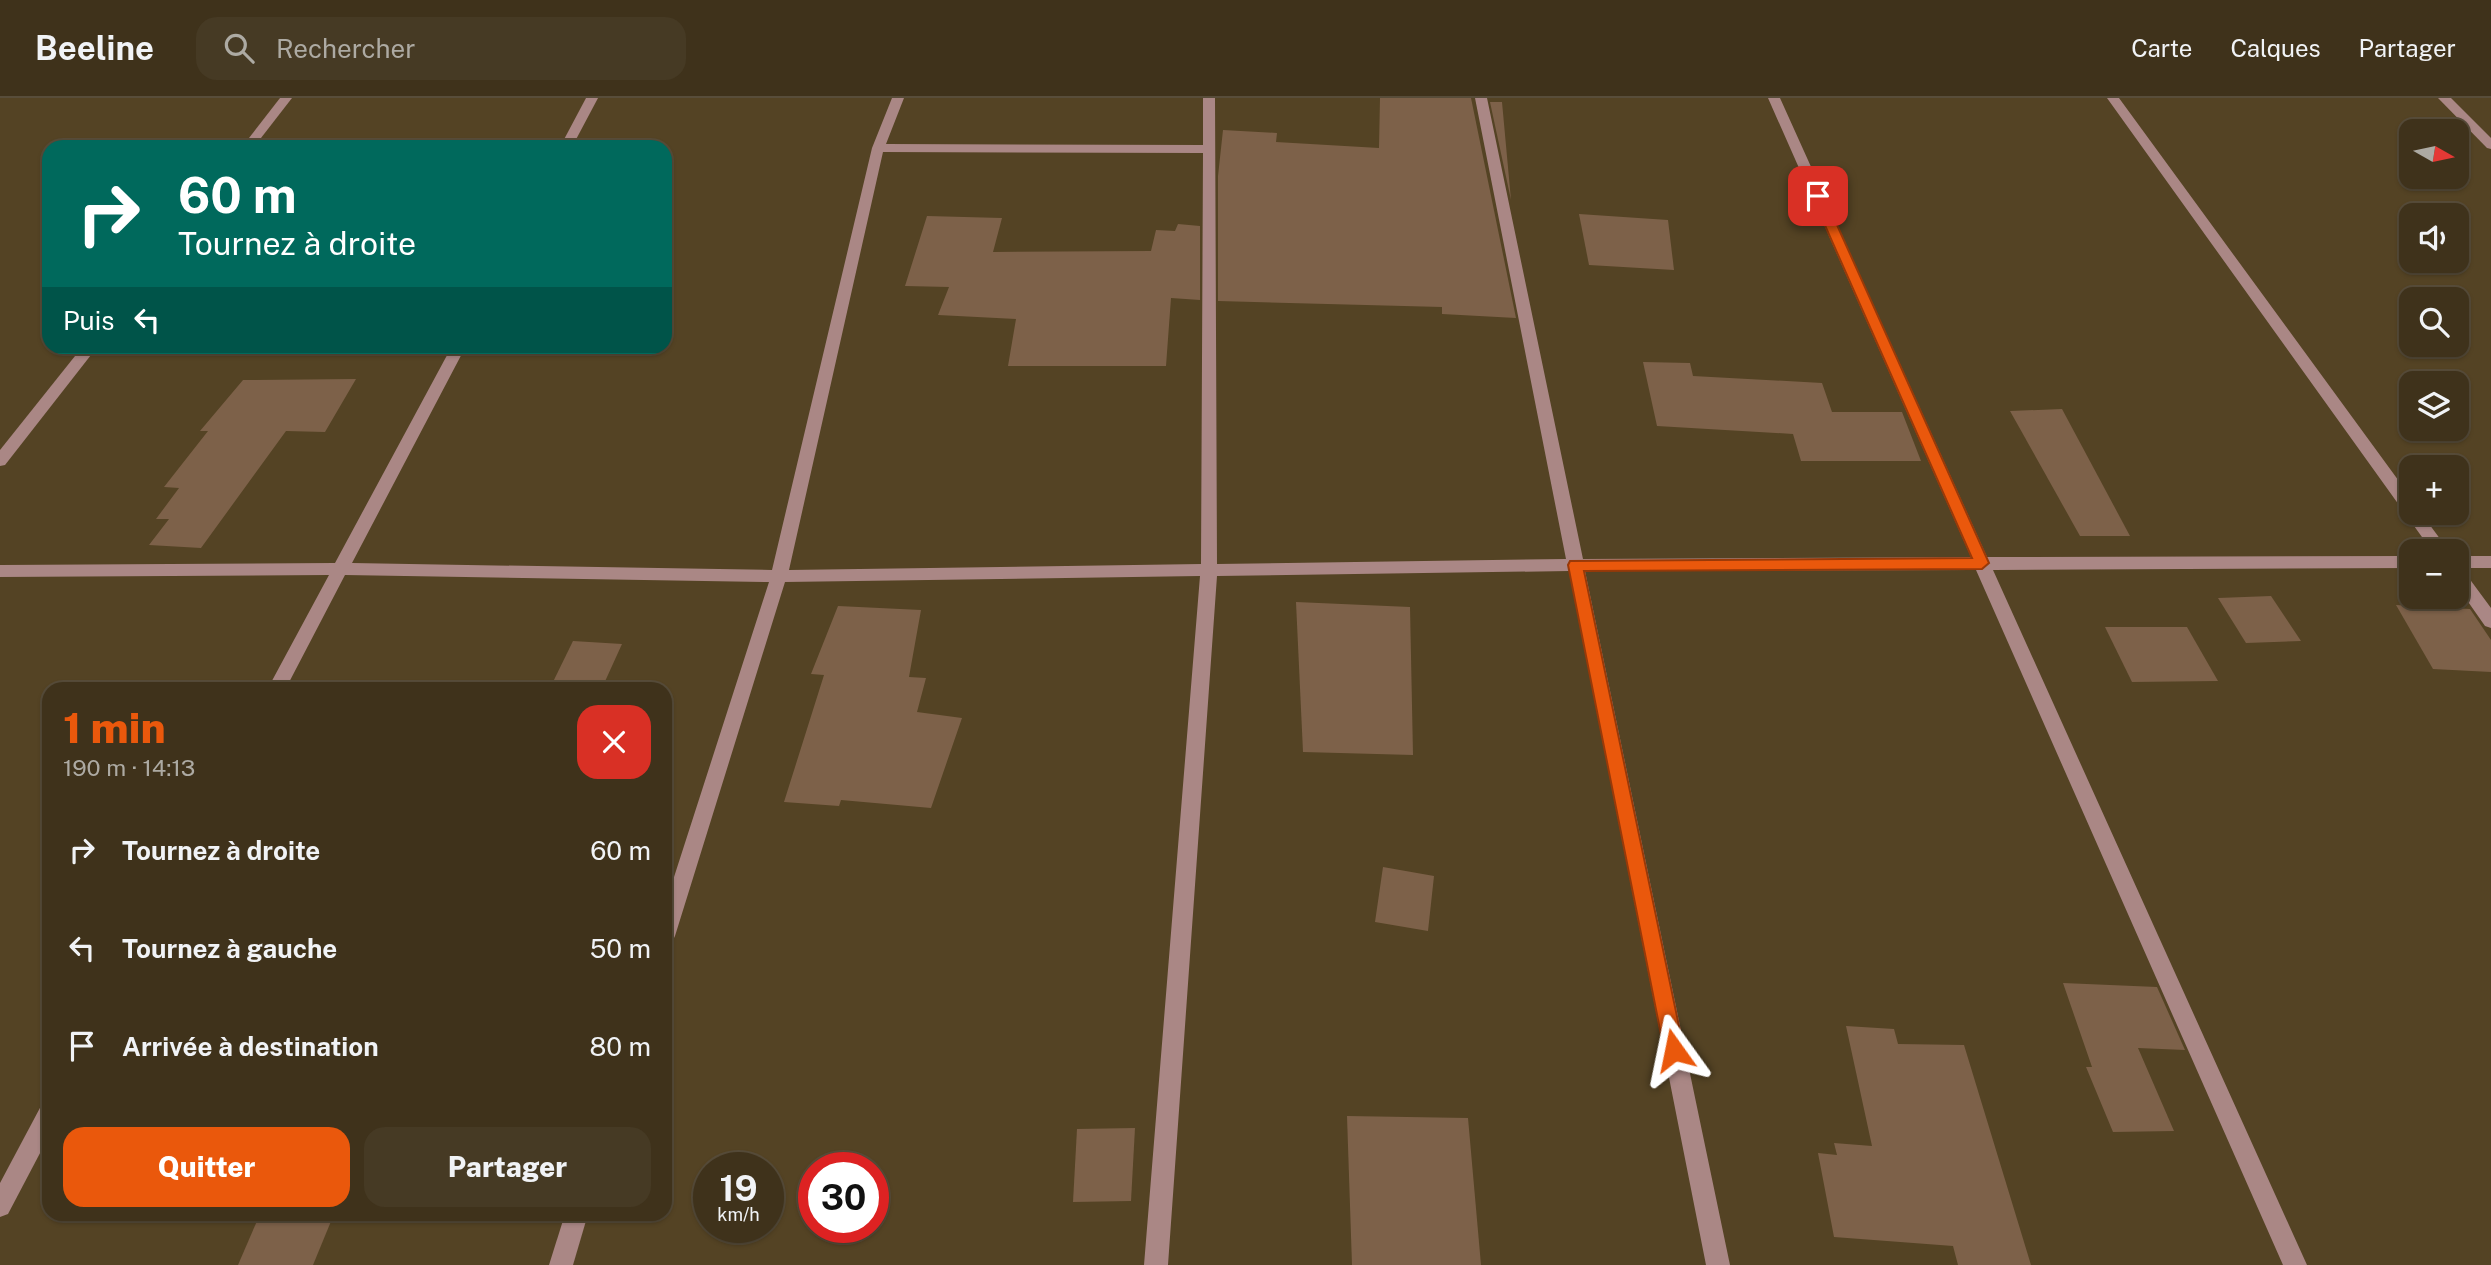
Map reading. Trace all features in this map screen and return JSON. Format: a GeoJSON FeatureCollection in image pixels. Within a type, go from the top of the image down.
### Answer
{"type":"FeatureCollection","features":[{"type":"Feature","properties":{"kind":"street"},"geometry":{"type":"LineString","coordinates":[[253,140],[286,98]]}},
{"type":"Feature","properties":{"kind":"street"},"geometry":{"type":"LineString","coordinates":[[570,140],[592,98]]}},
{"type":"Feature","properties":{"kind":"street"},"geometry":{"type":"LineString","coordinates":[[672,914],[779,576],[878,148],[898,98]]}},
{"type":"Feature","properties":{"kind":"street"},"geometry":{"type":"LineString","coordinates":[[1156,1265],[1209,572],[1209,98]]}},
{"type":"Feature","properties":{"kind":"street"},"geometry":{"type":"LineString","coordinates":[[1480,98],[1718,1265]]}},
{"type":"Feature","properties":{"kind":"street"},"geometry":{"type":"LineString","coordinates":[[1774,98],[2295,1265]]}},
{"type":"Feature","properties":{"kind":"street"},"geometry":{"type":"LineString","coordinates":[[2113,98],[2399,494]]}},
{"type":"Feature","properties":{"kind":"street"},"geometry":{"type":"LineString","coordinates":[[2444,98],[2491,145]]}},
{"type":"Feature","properties":{"kind":"street"},"geometry":{"type":"LineString","coordinates":[[878,148],[1210,149]]}},
{"type":"Feature","properties":{"kind":"street"},"geometry":{"type":"LineString","coordinates":[[0,461],[84,354]]}},
{"type":"Feature","properties":{"kind":"street"},"geometry":{"type":"LineString","coordinates":[[280,682],[455,354]]}},
{"type":"Feature","properties":{"kind":"street"},"geometry":{"type":"LineString","coordinates":[[0,571],[340,569],[779,576],[1575,565],[2399,562]]}},
{"type":"Feature","properties":{"kind":"street"},"geometry":{"type":"LineString","coordinates":[[2469,562],[2491,562]]}},
{"type":"Feature","properties":{"kind":"street"},"geometry":{"type":"LineString","coordinates":[[2469,591],[2491,621]]}},
{"type":"Feature","properties":{"kind":"street"},"geometry":{"type":"LineString","coordinates":[[0,1206],[42,1127]]}},
{"type":"Feature","properties":{"kind":"street"},"geometry":{"type":"LineString","coordinates":[[561,1265],[575,1221]]}},
{"type":"Feature","properties":{"kind":"building"},"geometry":{"type":"Polygon","coordinates":[[[1380,98],[1471,98],[1516,318],[1442,314],[1442,307],[1218,301],[1218,176],[1223,130],[1277,133],[1276,142],[1379,148],[1380,98]]]}},
{"type":"Feature","properties":{"kind":"building"},"geometry":{"type":"Polygon","coordinates":[[[1490,102],[1502,102],[1511,200],[1490,102]]]}},
{"type":"Feature","properties":{"kind":"building"},"geometry":{"type":"Polygon","coordinates":[[[1579,214],[1668,220],[1674,270],[1589,265],[1579,214]]]}},
{"type":"Feature","properties":{"kind":"building"},"geometry":{"type":"Polygon","coordinates":[[[927,216],[1002,218],[993,252],[1151,251],[1156,230],[1175,231],[1178,224],[1200,226],[1200,300],[1171,298],[1166,366],[1008,366],[1016,319],[938,315],[949,287],[905,286],[927,216]]]}},
{"type":"Feature","properties":{"kind":"building"},"geometry":{"type":"Polygon","coordinates":[[[1643,362],[1690,363],[1693,376],[1822,383],[1832,412],[1902,412],[1921,461],[1801,461],[1793,434],[1657,426],[1643,362]]]}},
{"type":"Feature","properties":{"kind":"building"},"geometry":{"type":"Polygon","coordinates":[[[356,379],[325,432],[286,431],[201,548],[149,545],[169,519],[156,519],[179,488],[164,487],[208,431],[200,431],[243,380],[356,379]]]}},
{"type":"Feature","properties":{"kind":"building"},"geometry":{"type":"Polygon","coordinates":[[[2062,409],[2130,536],[2080,536],[2010,411],[2062,409]]]}},
{"type":"Feature","properties":{"kind":"building"},"geometry":{"type":"Polygon","coordinates":[[[2271,596],[2301,641],[2246,643],[2218,598],[2271,596]]]}},
{"type":"Feature","properties":{"kind":"building"},"geometry":{"type":"Polygon","coordinates":[[[1296,602],[1410,607],[1413,755],[1303,752],[1296,602]]]}},
{"type":"Feature","properties":{"kind":"building"},"geometry":{"type":"Polygon","coordinates":[[[2396,605],[2399,605],[2399,609],[2470,609],[2491,640],[2491,672],[2433,669],[2396,605]]]}},
{"type":"Feature","properties":{"kind":"building"},"geometry":{"type":"Polygon","coordinates":[[[838,606],[921,610],[909,677],[926,678],[917,712],[962,718],[931,808],[841,800],[839,806],[784,802],[824,675],[811,674],[838,606]]]}},
{"type":"Feature","properties":{"kind":"building"},"geometry":{"type":"Polygon","coordinates":[[[2105,627],[2187,627],[2218,681],[2132,682],[2105,627]]]}},
{"type":"Feature","properties":{"kind":"building"},"geometry":{"type":"Polygon","coordinates":[[[573,641],[622,644],[605,682],[553,682],[573,641]]]}},
{"type":"Feature","properties":{"kind":"building"},"geometry":{"type":"Polygon","coordinates":[[[1383,867],[1434,876],[1428,931],[1375,922],[1383,867]]]}},
{"type":"Feature","properties":{"kind":"building"},"geometry":{"type":"Polygon","coordinates":[[[2063,983],[2157,987],[2185,1050],[2138,1048],[2174,1131],[2113,1132],[2086,1067],[2092,1067],[2063,983]]]}},
{"type":"Feature","properties":{"kind":"building"},"geometry":{"type":"Polygon","coordinates":[[[1846,1026],[1894,1029],[1898,1044],[1964,1045],[2031,1265],[1958,1265],[1953,1246],[1834,1237],[1818,1153],[1837,1155],[1834,1143],[1872,1146],[1846,1026]]]}},
{"type":"Feature","properties":{"kind":"building"},"geometry":{"type":"Polygon","coordinates":[[[1347,1116],[1468,1118],[1481,1265],[1352,1265],[1347,1116]]]}},
{"type":"Feature","properties":{"kind":"building"},"geometry":{"type":"Polygon","coordinates":[[[1135,1128],[1131,1201],[1073,1202],[1077,1129],[1135,1128]]]}},
{"type":"Feature","properties":{"kind":"building"},"geometry":{"type":"Polygon","coordinates":[[[257,1221],[331,1221],[313,1265],[238,1265],[257,1221]]]}},
{"type":"Feature","properties":{"kind":"route"},"geometry":{"type":"LineString","coordinates":[[1674,1050],[1575,565],[1982,563],[1818,196]]}}]}
